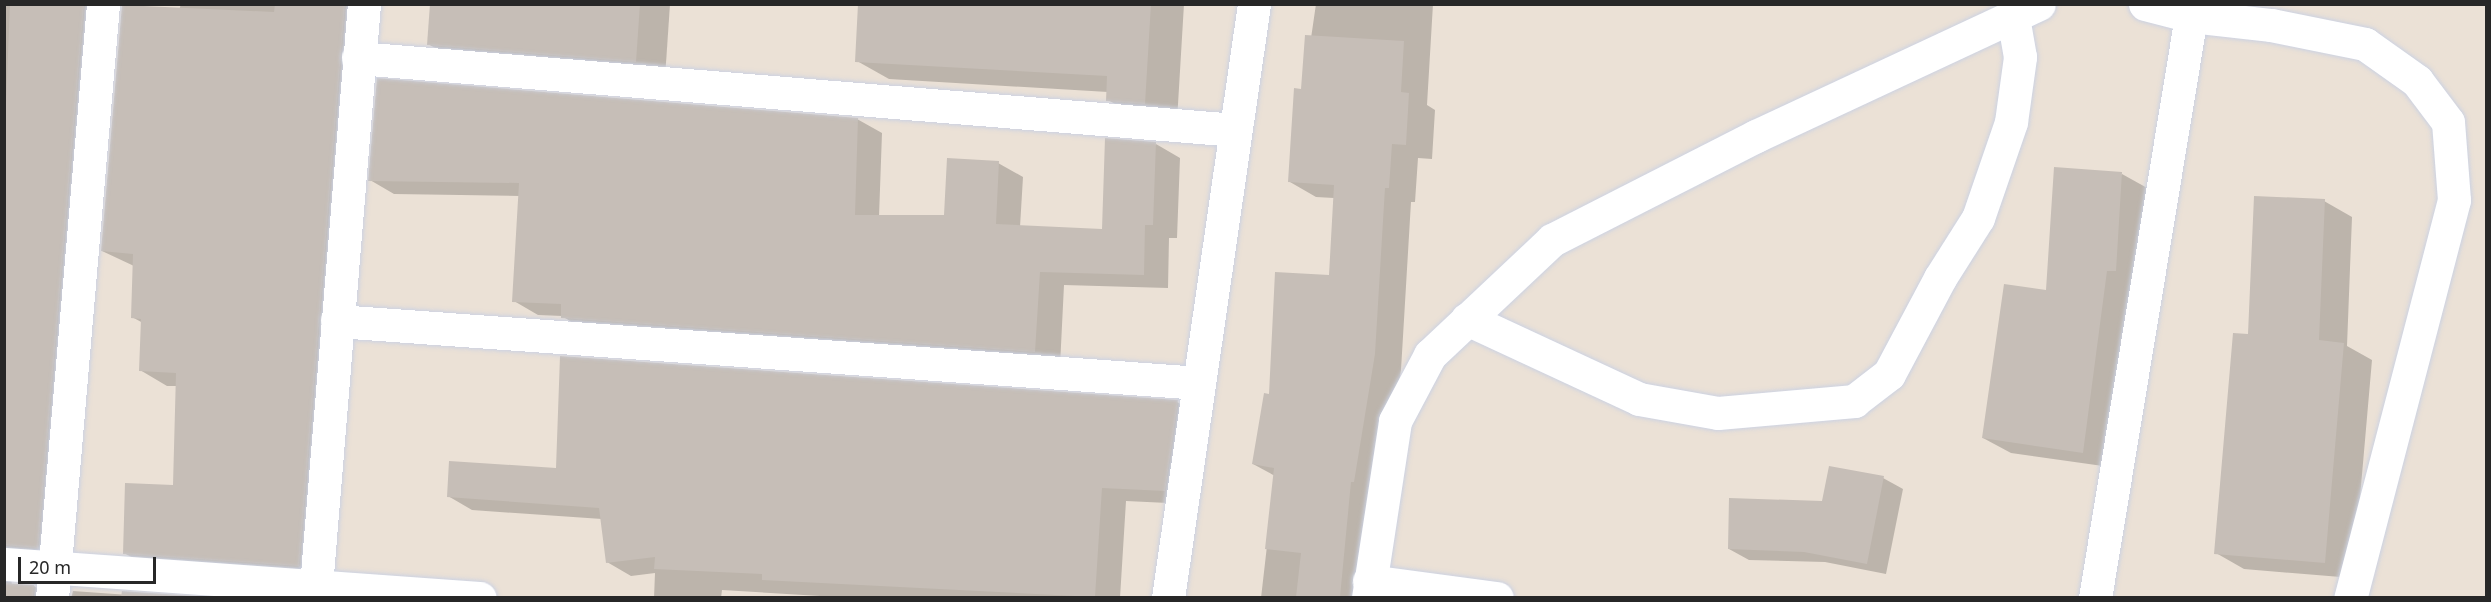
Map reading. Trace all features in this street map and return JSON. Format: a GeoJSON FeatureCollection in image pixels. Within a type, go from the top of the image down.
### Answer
{"type":"FeatureCollection","features":[{"type":"Feature","properties":{"kind":"street"},"geometry":{"type":"LineString","coordinates":[[53,582],[103,4]]}},
{"type":"Feature","properties":{"kind":"street"},"geometry":{"type":"LineString","coordinates":[[316,586],[364,4]]}},
{"type":"Feature","properties":{"kind":"street"},"geometry":{"type":"LineString","coordinates":[[1168,597],[1254,4]]}},
{"type":"Feature","properties":{"kind":"street"},"geometry":{"type":"LineString","coordinates":[[2145,4],[2191,16],[2271,25],[2365,44],[2417,81],[2448,122],[2454,200],[2350,597]]}},
{"type":"Feature","properties":{"kind":"street"},"geometry":{"type":"LineString","coordinates":[[1467,319],[1639,399],[1718,413],[1854,401],[1889,374],[1940,278],[1978,218],[2011,122],[2026,11]]}},
{"type":"Feature","properties":{"kind":"street"},"geometry":{"type":"LineString","coordinates":[[1497,597],[1368,589],[1395,421],[1430,355],[1551,240],[1756,136],[2026,11]]}},
{"type":"Feature","properties":{"kind":"street"},"geometry":{"type":"LineString","coordinates":[[2104,596],[2191,16]]}},
{"type":"Feature","properties":{"kind":"street"},"geometry":{"type":"LineString","coordinates":[[358,58],[1235,130]]}},
{"type":"Feature","properties":{"kind":"street"},"geometry":{"type":"LineString","coordinates":[[337,321],[1199,383]]}},
{"type":"Feature","properties":{"kind":"street"},"geometry":{"type":"LineString","coordinates":[[4,564],[53,582],[316,586],[480,597]]}},
{"type":"Feature","properties":{"kind":"building"},"geometry":{"type":"Polygon","coordinates":[[[10,4],[84,4],[38,548],[4,545],[4,152],[10,4]]]}},
{"type":"Feature","properties":{"kind":"building"},"geometry":{"type":"Polygon","coordinates":[[[275,4],[345,4],[299,566],[123,554],[125,483],[173,485],[176,373],[139,371],[141,319],[131,318],[133,254],[101,251],[122,5],[274,12],[275,4]]]}},
{"type":"Feature","properties":{"kind":"building"},"geometry":{"type":"Polygon","coordinates":[[[430,4],[640,4],[636,62],[427,45],[430,4]]]}},
{"type":"Feature","properties":{"kind":"building"},"geometry":{"type":"Polygon","coordinates":[[[858,4],[1151,4],[1145,104],[1106,101],[1107,76],[855,62],[858,4]]]}},
{"type":"Feature","properties":{"kind":"building"},"geometry":{"type":"Polygon","coordinates":[[[1305,35],[1404,41],[1401,92],[1409,93],[1406,145],[1392,144],[1389,188],[1385,188],[1375,354],[1354,482],[1351,482],[1340,597],[1296,597],[1301,553],[1265,549],[1274,468],[1252,464],[1264,393],[1269,394],[1275,272],[1329,275],[1334,185],[1288,182],[1294,88],[1301,89],[1305,35]]]}},
{"type":"Feature","properties":{"kind":"building"},"geometry":{"type":"Polygon","coordinates":[[[377,78],[858,118],[855,215],[944,215],[947,158],[999,161],[996,224],[1102,229],[1105,138],[1156,142],[1153,225],[1145,225],[1144,275],[1040,272],[1035,352],[561,318],[561,304],[512,302],[519,183],[368,181],[377,78]]]}},
{"type":"Feature","properties":{"kind":"building"},"geometry":{"type":"Polygon","coordinates":[[[2054,167],[2122,172],[2116,271],[2107,271],[2083,453],[1982,438],[2004,284],[2046,290],[2054,167]]]}},
{"type":"Feature","properties":{"kind":"building"},"geometry":{"type":"Polygon","coordinates":[[[2254,196],[2325,199],[2319,340],[2344,343],[2325,563],[2214,554],[2233,333],[2248,334],[2254,196]]]}},
{"type":"Feature","properties":{"kind":"building"},"geometry":{"type":"Polygon","coordinates":[[[560,356],[1178,400],[1165,491],[1102,488],[1095,597],[762,580],[762,574],[654,569],[655,557],[606,563],[599,508],[447,497],[449,461],[556,468],[560,356]]]}},
{"type":"Feature","properties":{"kind":"building"},"geometry":{"type":"Polygon","coordinates":[[[1829,466],[1884,476],[1867,564],[1804,552],[1728,549],[1729,498],[1822,501],[1829,466]]]}},
{"type":"Feature","properties":{"kind":"building"},"geometry":{"type":"Polygon","coordinates":[[[4,583],[34,585],[33,597],[4,597],[4,583]]]}},
{"type":"Feature","properties":{"kind":"building"},"geometry":{"type":"Polygon","coordinates":[[[122,591],[210,597],[121,597],[122,591]]]}}]}
